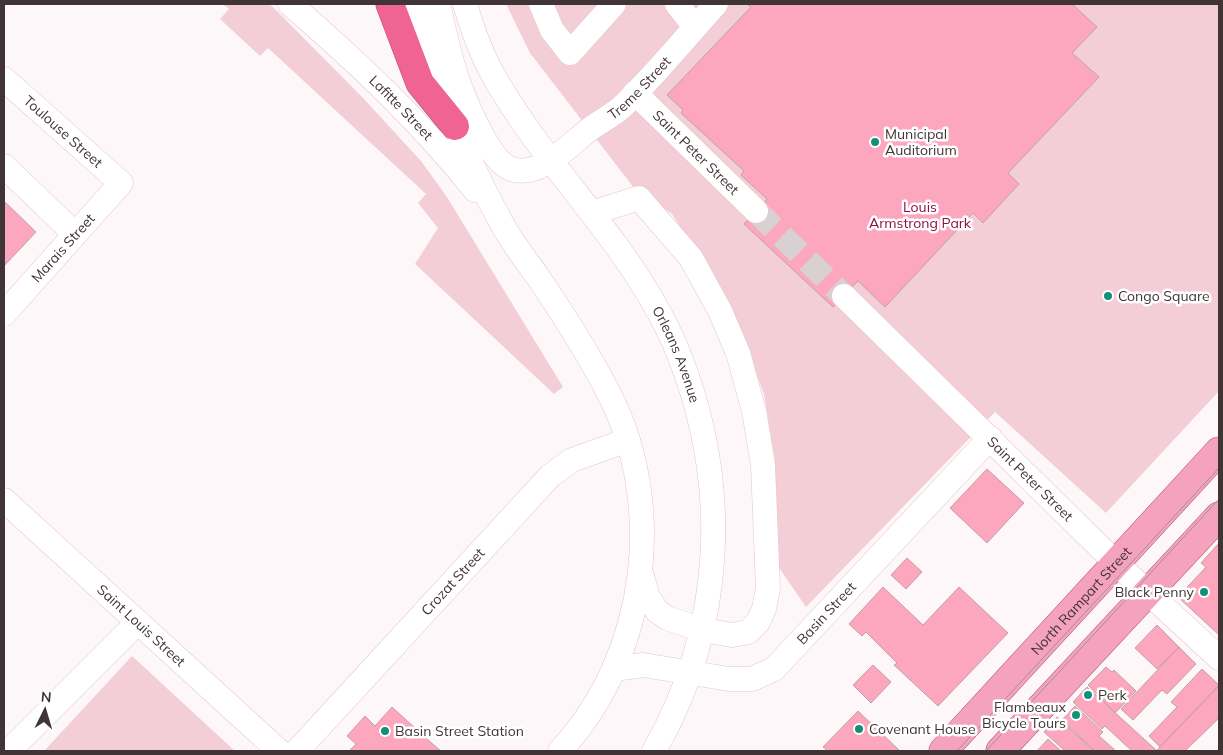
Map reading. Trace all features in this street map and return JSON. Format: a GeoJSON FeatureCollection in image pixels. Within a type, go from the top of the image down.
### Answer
{"type":"FeatureCollection","features":[{"type":"Feature","properties":{"kind":"highway"},"geometry":{"type":"LineString","coordinates":[[390,4],[420,83],[454,126]]}},
{"type":"Feature","properties":{"kind":"main road","name":"North Rampart Street"},"geometry":{"type":"LineString","coordinates":[[943,751],[1219,451]]}},
{"type":"Feature","properties":{"kind":"main road"},"geometry":{"type":"LineString","coordinates":[[1000,751],[1219,516]]}},
{"type":"Feature","properties":{"kind":"street","name":"Lafitte Street"},"geometry":{"type":"LineString","coordinates":[[290,4],[379,85],[444,151],[501,222]]}},
{"type":"Feature","properties":{"kind":"street"},"geometry":{"type":"LineString","coordinates":[[416,4],[426,45],[454,126],[501,222],[563,315],[606,387],[628,440],[641,503],[643,530],[634,610],[625,644],[614,669],[601,696],[574,739]]}},
{"type":"Feature","properties":{"kind":"street","name":"Treme Street"},"geometry":{"type":"LineString","coordinates":[[438,4],[459,84],[483,136],[496,158],[509,168],[524,170],[537,168],[551,160],[623,106],[716,4]]}},
{"type":"Feature","properties":{"kind":"street","name":"Orleans Avenue"},"geometry":{"type":"LineString","coordinates":[[465,4],[474,33],[491,72],[513,109],[592,213],[643,284],[661,315],[678,352],[696,402],[706,444],[714,521],[713,568],[703,630],[690,673],[675,713],[654,751]]}},
{"type":"Feature","properties":{"kind":"street"},"geometry":{"type":"LineString","coordinates":[[540,4],[552,30],[570,52],[614,4]]}},
{"type":"Feature","properties":{"kind":"street"},"geometry":{"type":"LineString","coordinates":[[677,4],[695,27]]}},
{"type":"Feature","properties":{"kind":"street","name":"Toulouse Street"},"geometry":{"type":"LineString","coordinates":[[4,80],[122,183]]}},
{"type":"Feature","properties":{"kind":"street","name":"Saint Peter Street"},"geometry":{"type":"LineString","coordinates":[[635,93],[756,211]]}},
{"type":"Feature","properties":{"kind":"street"},"geometry":{"type":"LineString","coordinates":[[4,166],[75,234]]}},
{"type":"Feature","properties":{"kind":"street","name":"Marais Street"},"geometry":{"type":"LineString","coordinates":[[4,314],[122,183]]}},
{"type":"Feature","properties":{"kind":"street"},"geometry":{"type":"LineString","coordinates":[[592,213],[639,198],[691,258],[720,311],[738,353],[754,411],[763,465],[768,588],[764,609],[758,622],[748,632],[732,635],[703,630],[667,618],[657,611],[648,597],[640,569]]}},
{"type":"Feature","properties":{"kind":"street","name":"Saint Peter Street"},"geometry":{"type":"LineString","coordinates":[[844,296],[1116,563],[1219,658]]}},
{"type":"Feature","properties":{"kind":"street","name":"Basin Street"},"geometry":{"type":"LineString","coordinates":[[614,669],[643,665],[729,679],[752,679],[774,669],[990,438]]}},
{"type":"Feature","properties":{"kind":"street","name":"Crozat Street"},"geometry":{"type":"LineString","coordinates":[[297,751],[550,476],[572,460],[628,440]]}},
{"type":"Feature","properties":{"kind":"street","name":"Saint Louis Street"},"geometry":{"type":"LineString","coordinates":[[4,500],[279,751]]}},
{"type":"Feature","properties":{"kind":"street"},"geometry":{"type":"LineString","coordinates":[[9,751],[138,622]]}},
{"type":"Feature","properties":{"kind":"green space"},"geometry":{"type":"Polygon","coordinates":[[[223,4],[269,4],[364,99],[421,161],[447,197],[563,387],[554,394],[415,264],[438,228],[418,203],[426,194],[268,48],[260,56],[220,19],[229,9],[223,4]]]}},
{"type":"Feature","properties":{"kind":"green space","name":"Louis Armstrong Park"},"geometry":{"type":"Polygon","coordinates":[[[506,4],[1219,4],[1219,391],[1106,513],[995,412],[806,607],[775,562],[775,462],[764,394],[727,299],[672,214],[634,188],[530,53],[506,4]]]}},
{"type":"Feature","properties":{"kind":"green space"},"geometry":{"type":"Polygon","coordinates":[[[132,656],[235,751],[44,751],[132,656]]]}},
{"type":"Feature","properties":{"kind":"building","name":"Municipal Auditorium"},"geometry":{"type":"Polygon","coordinates":[[[747,4],[1072,4],[1097,27],[1072,53],[1099,77],[1008,173],[1019,184],[983,223],[973,213],[885,307],[858,281],[833,307],[744,224],[767,199],[741,175],[744,171],[681,113],[683,110],[667,95],[751,7],[747,4]]]}},
{"type":"Feature","properties":{"kind":"building"},"geometry":{"type":"Polygon","coordinates":[[[4,201],[36,232],[4,266],[4,201]]]}},
{"type":"Feature","properties":{"kind":"building"},"geometry":{"type":"Polygon","coordinates":[[[987,469],[1024,503],[987,543],[950,508],[987,469]]]}},
{"type":"Feature","properties":{"kind":"building"},"geometry":{"type":"Polygon","coordinates":[[[1219,543],[1219,635],[1178,597],[1206,567],[1201,563],[1219,543]]]}},
{"type":"Feature","properties":{"kind":"building"},"geometry":{"type":"Polygon","coordinates":[[[907,558],[922,572],[906,589],[891,575],[907,558]]]}},
{"type":"Feature","properties":{"kind":"building"},"geometry":{"type":"Polygon","coordinates":[[[883,587],[923,625],[959,587],[1008,633],[938,706],[894,665],[897,663],[866,632],[862,636],[849,624],[883,587]]]}},
{"type":"Feature","properties":{"kind":"building"},"geometry":{"type":"Polygon","coordinates":[[[1157,625],[1179,647],[1157,669],[1135,648],[1157,625]]]}},
{"type":"Feature","properties":{"kind":"building"},"geometry":{"type":"Polygon","coordinates":[[[1179,647],[1196,664],[1167,694],[1162,690],[1133,720],[1121,709],[1179,647]]]}},
{"type":"Feature","properties":{"kind":"building"},"geometry":{"type":"Polygon","coordinates":[[[873,665],[891,682],[871,703],[853,685],[873,665]]]}},
{"type":"Feature","properties":{"kind":"building"},"geometry":{"type":"Polygon","coordinates":[[[1106,667],[1112,672],[1114,670],[1136,691],[1115,713],[1088,685],[1106,667]]]}},
{"type":"Feature","properties":{"kind":"building"},"geometry":{"type":"Polygon","coordinates":[[[1202,669],[1219,685],[1160,747],[1149,736],[1177,707],[1171,702],[1202,669]]]}},
{"type":"Feature","properties":{"kind":"building"},"geometry":{"type":"Polygon","coordinates":[[[1219,686],[1219,718],[1185,751],[1156,751],[1219,686]]]}},
{"type":"Feature","properties":{"kind":"building"},"geometry":{"type":"Polygon","coordinates":[[[1087,687],[1156,750],[1132,751],[1105,726],[1102,729],[1073,702],[1087,687]]]}},
{"type":"Feature","properties":{"kind":"building"},"geometry":{"type":"Polygon","coordinates":[[[1075,706],[1103,732],[1099,736],[1116,751],[1095,751],[1062,720],[1075,706]]]}},
{"type":"Feature","properties":{"kind":"building","name":"Basin Street Station"},"geometry":{"type":"Polygon","coordinates":[[[392,707],[441,751],[349,751],[356,744],[347,736],[365,716],[375,726],[392,707]]]}},
{"type":"Feature","properties":{"kind":"building","name":"Covenant House"},"geometry":{"type":"Polygon","coordinates":[[[858,711],[900,751],[828,751],[823,747],[858,711]]]}},
{"type":"Feature","properties":{"kind":"building"},"geometry":{"type":"Polygon","coordinates":[[[1057,717],[1094,751],[1065,751],[1044,732],[1057,717]]]}},
{"type":"Feature","properties":{"kind":"building"},"geometry":{"type":"Polygon","coordinates":[[[1048,739],[1061,751],[1037,751],[1048,739]]]}},
{"type":"Feature","properties":{"kind":"tunnel"},"geometry":{"type":"LineString","coordinates":[[756,211],[844,296]]}},
{"type":"Feature","properties":{"kind":"tram line"},"geometry":{"type":"LineString","coordinates":[[957,751],[1219,468]]}},
{"type":"Feature","properties":{"kind":"tram line"},"geometry":{"type":"LineString","coordinates":[[986,751],[1219,499]]}},
{"type":"Feature","properties":{"kind":"place","name":"Municipal Auditorium"},"geometry":{"type":"Point","coordinates":[875,142]}},
{"type":"Feature","properties":{"kind":"place","name":"Congo Square"},"geometry":{"type":"Point","coordinates":[1108,296]}},
{"type":"Feature","properties":{"kind":"place","name":"Black Penny"},"geometry":{"type":"Point","coordinates":[1204,592]}},
{"type":"Feature","properties":{"kind":"place","name":"Perk"},"geometry":{"type":"Point","coordinates":[1088,695]}},
{"type":"Feature","properties":{"kind":"place","name":"Flambeaux Bicycle Tours"},"geometry":{"type":"Point","coordinates":[1076,715]}},
{"type":"Feature","properties":{"kind":"place","name":"Covenant House"},"geometry":{"type":"Point","coordinates":[859,729]}},
{"type":"Feature","properties":{"kind":"place","name":"Basin Street Station"},"geometry":{"type":"Point","coordinates":[385,731]}}]}
